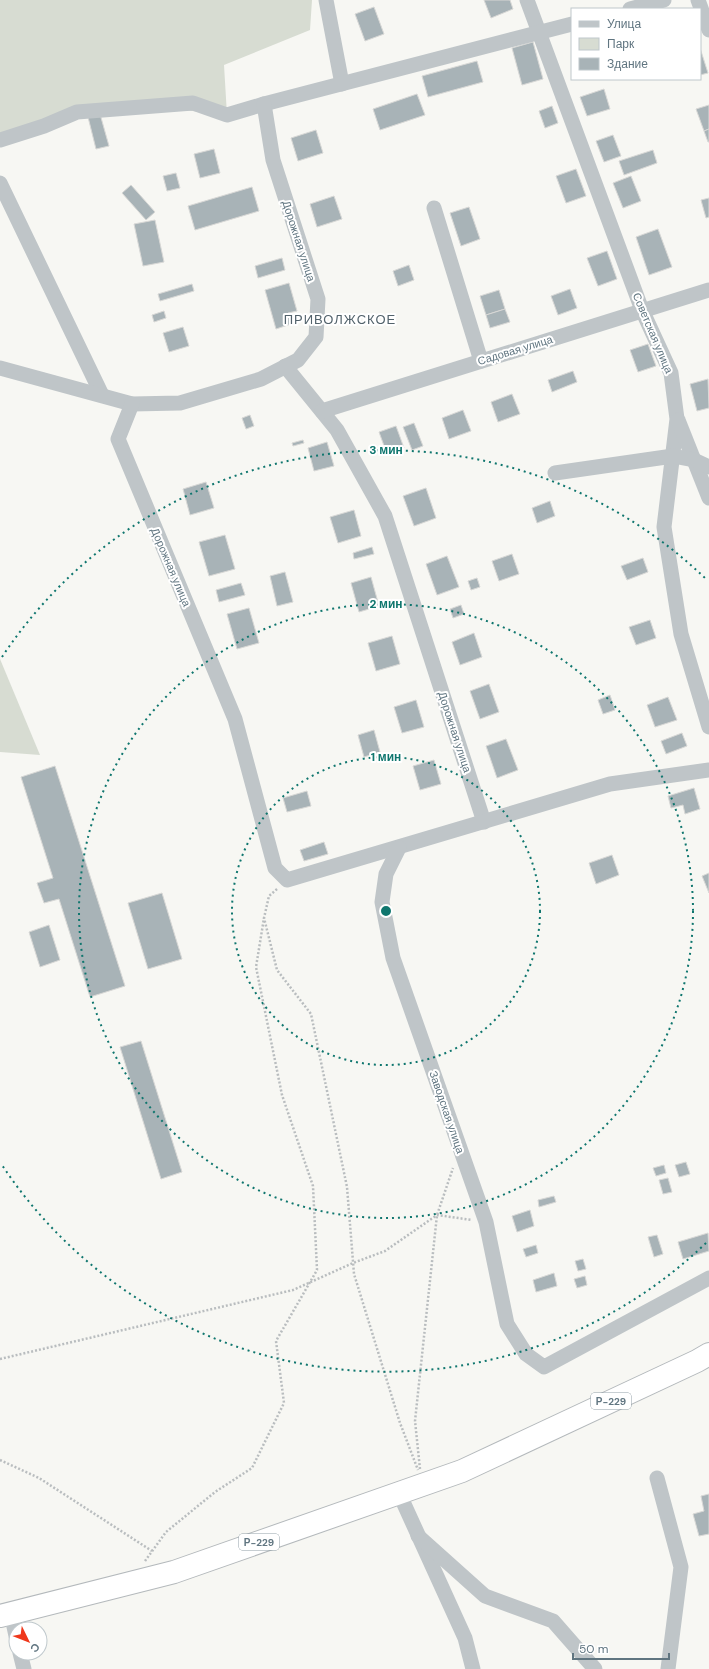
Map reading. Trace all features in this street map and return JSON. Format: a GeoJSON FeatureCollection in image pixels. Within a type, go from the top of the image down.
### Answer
{"type":"FeatureCollection","features":[{"type":"Feature","properties":{"kind":"highway","name":"Р-229"},"geometry":{"type":"LineString","coordinates":[[5,1615],[174,1572],[462,1471],[709,1354]]}},
{"type":"Feature","properties":{"kind":"street"},"geometry":{"type":"LineString","coordinates":[[326,0],[342,84]]}},
{"type":"Feature","properties":{"kind":"street","name":"Советская улица"},"geometry":{"type":"LineString","coordinates":[[527,0],[642,310],[671,373],[677,419],[664,527],[681,634],[709,727]]}},
{"type":"Feature","properties":{"kind":"street"},"geometry":{"type":"LineString","coordinates":[[634,8],[664,0]]}},
{"type":"Feature","properties":{"kind":"street"},"geometry":{"type":"LineString","coordinates":[[701,8],[709,30]]}},
{"type":"Feature","properties":{"kind":"street"},"geometry":{"type":"LineString","coordinates":[[0,140],[44,126],[77,112],[193,103],[227,115],[264,104],[571,24]]}},
{"type":"Feature","properties":{"kind":"street","name":"Дорожная улица"},"geometry":{"type":"LineString","coordinates":[[264,104],[273,160],[318,299],[316,337],[298,360],[261,379],[180,403],[132,404],[118,439],[235,719],[275,868],[287,880]]}},
{"type":"Feature","properties":{"kind":"street"},"geometry":{"type":"LineString","coordinates":[[0,183],[102,396]]}},
{"type":"Feature","properties":{"kind":"street"},"geometry":{"type":"LineString","coordinates":[[434,208],[481,361]]}},
{"type":"Feature","properties":{"kind":"street","name":"Садовая улица"},"geometry":{"type":"LineString","coordinates":[[322,411],[709,290]]}},
{"type":"Feature","properties":{"kind":"street","name":"Дорожная улица"},"geometry":{"type":"LineString","coordinates":[[285,366],[337,430],[385,516],[484,822]]}},
{"type":"Feature","properties":{"kind":"street"},"geometry":{"type":"LineString","coordinates":[[0,368],[132,404]]}},
{"type":"Feature","properties":{"kind":"street"},"geometry":{"type":"LineString","coordinates":[[677,419],[709,498]]}},
{"type":"Feature","properties":{"kind":"street"},"geometry":{"type":"LineString","coordinates":[[555,473],[673,456],[694,460],[709,467]]}},
{"type":"Feature","properties":{"kind":"street"},"geometry":{"type":"LineString","coordinates":[[287,880],[399,848],[610,784],[709,770]]}},
{"type":"Feature","properties":{"kind":"street","name":"Заводская улица"},"geometry":{"type":"LineString","coordinates":[[399,848],[386,874],[382,902],[393,958],[486,1222],[507,1324],[526,1354],[544,1367],[709,1278]]}},
{"type":"Feature","properties":{"kind":"street"},"geometry":{"type":"LineString","coordinates":[[657,1478],[681,1567],[668,1669]]}},
{"type":"Feature","properties":{"kind":"street"},"geometry":{"type":"LineString","coordinates":[[398,1493],[465,1638],[473,1669]]}},
{"type":"Feature","properties":{"kind":"street"},"geometry":{"type":"LineString","coordinates":[[418,1536],[485,1596],[553,1621],[595,1669]]}},
{"type":"Feature","properties":{"kind":"path"},"geometry":{"type":"LineString","coordinates":[[130,1583],[166,1532],[215,1492],[252,1468],[284,1403],[276,1341],[317,1270],[313,1186],[282,1095],[256,967],[269,896],[287,880]]}},
{"type":"Feature","properties":{"kind":"path"},"geometry":{"type":"LineString","coordinates":[[264,918],[277,970],[311,1014],[347,1187],[354,1274],[400,1423],[420,1475],[415,1421],[438,1215],[460,1147]]}},
{"type":"Feature","properties":{"kind":"path"},"geometry":{"type":"LineString","coordinates":[[0,1359],[293,1290],[353,1263],[385,1251],[438,1215],[486,1222]]}},
{"type":"Feature","properties":{"kind":"path"},"geometry":{"type":"LineString","coordinates":[[0,1460],[40,1478],[152,1551]]}},
{"type":"Feature","properties":{"kind":"green space"},"geometry":{"type":"Polygon","coordinates":[[[0,0],[312,0],[310,30],[224,65],[227,115],[149,106],[77,112],[0,139],[0,0]]]}},
{"type":"Feature","properties":{"kind":"green space"},"geometry":{"type":"Polygon","coordinates":[[[0,659],[40,755],[0,752],[0,659]]]}},
{"type":"Feature","properties":{"kind":"building"},"geometry":{"type":"Polygon","coordinates":[[[484,0],[510,0],[513,9],[491,18],[484,0]]]}},
{"type":"Feature","properties":{"kind":"building"},"geometry":{"type":"Polygon","coordinates":[[[374,7],[384,34],[365,41],[355,14],[374,7]]]}},
{"type":"Feature","properties":{"kind":"building"},"geometry":{"type":"Polygon","coordinates":[[[533,42],[543,79],[522,85],[512,48],[533,42]]]}},
{"type":"Feature","properties":{"kind":"building"},"geometry":{"type":"Polygon","coordinates":[[[701,51],[708,73],[701,75],[701,51]]]}},
{"type":"Feature","properties":{"kind":"building"},"geometry":{"type":"Polygon","coordinates":[[[477,61],[483,82],[428,97],[422,76],[477,61]]]}},
{"type":"Feature","properties":{"kind":"building"},"geometry":{"type":"Polygon","coordinates":[[[604,89],[610,109],[587,116],[580,97],[604,89]]]}},
{"type":"Feature","properties":{"kind":"building"},"geometry":{"type":"Polygon","coordinates":[[[417,94],[425,115],[380,130],[373,109],[417,94]]]}},
{"type":"Feature","properties":{"kind":"building"},"geometry":{"type":"Polygon","coordinates":[[[709,105],[709,129],[704,131],[696,109],[709,105]]]}},
{"type":"Feature","properties":{"kind":"building"},"geometry":{"type":"Polygon","coordinates":[[[552,106],[558,123],[545,128],[539,111],[552,106]]]}},
{"type":"Feature","properties":{"kind":"building"},"geometry":{"type":"Polygon","coordinates":[[[100,114],[109,146],[96,149],[88,117],[100,114]]]}},
{"type":"Feature","properties":{"kind":"building"},"geometry":{"type":"Polygon","coordinates":[[[709,129],[709,142],[708,142],[704,131],[709,129]]]}},
{"type":"Feature","properties":{"kind":"building"},"geometry":{"type":"Polygon","coordinates":[[[316,130],[323,153],[298,161],[291,138],[316,130]]]}},
{"type":"Feature","properties":{"kind":"building"},"geometry":{"type":"Polygon","coordinates":[[[613,135],[621,156],[604,162],[596,141],[613,135]]]}},
{"type":"Feature","properties":{"kind":"building"},"geometry":{"type":"Polygon","coordinates":[[[214,149],[220,173],[200,178],[194,154],[214,149]]]}},
{"type":"Feature","properties":{"kind":"building"},"geometry":{"type":"Polygon","coordinates":[[[653,150],[657,163],[624,175],[619,161],[653,150]]]}},
{"type":"Feature","properties":{"kind":"building"},"geometry":{"type":"Polygon","coordinates":[[[576,169],[586,196],[566,203],[556,176],[576,169]]]}},
{"type":"Feature","properties":{"kind":"building"},"geometry":{"type":"Polygon","coordinates":[[[176,173],[180,188],[167,191],[163,176],[176,173]]]}},
{"type":"Feature","properties":{"kind":"building"},"geometry":{"type":"Polygon","coordinates":[[[631,176],[641,201],[623,208],[613,183],[631,176]]]}},
{"type":"Feature","properties":{"kind":"building"},"geometry":{"type":"Polygon","coordinates":[[[131,185],[155,212],[146,220],[122,193],[131,185]]]}},
{"type":"Feature","properties":{"kind":"building"},"geometry":{"type":"Polygon","coordinates":[[[252,187],[259,211],[195,230],[188,206],[252,187]]]}},
{"type":"Feature","properties":{"kind":"building"},"geometry":{"type":"Polygon","coordinates":[[[334,196],[342,219],[317,227],[310,204],[334,196]]]}},
{"type":"Feature","properties":{"kind":"building"},"geometry":{"type":"Polygon","coordinates":[[[709,198],[709,217],[706,218],[701,200],[709,198]]]}},
{"type":"Feature","properties":{"kind":"building"},"geometry":{"type":"Polygon","coordinates":[[[469,207],[480,239],[461,246],[450,213],[469,207]]]}},
{"type":"Feature","properties":{"kind":"building"},"geometry":{"type":"Polygon","coordinates":[[[155,220],[164,262],[143,266],[134,224],[155,220]]]}},
{"type":"Feature","properties":{"kind":"building"},"geometry":{"type":"Polygon","coordinates":[[[658,229],[672,267],[649,275],[636,237],[658,229]]]}},
{"type":"Feature","properties":{"kind":"building"},"geometry":{"type":"Polygon","coordinates":[[[607,251],[617,279],[598,286],[587,258],[607,251]]]}},
{"type":"Feature","properties":{"kind":"building"},"geometry":{"type":"Polygon","coordinates":[[[282,258],[285,270],[258,278],[255,266],[282,258]]]}},
{"type":"Feature","properties":{"kind":"building"},"geometry":{"type":"Polygon","coordinates":[[[409,265],[414,280],[398,286],[393,271],[409,265]]]}},
{"type":"Feature","properties":{"kind":"building"},"geometry":{"type":"Polygon","coordinates":[[[289,283],[297,311],[288,313],[291,324],[276,329],[265,290],[289,283]]]}},
{"type":"Feature","properties":{"kind":"building"},"geometry":{"type":"Polygon","coordinates":[[[192,284],[194,291],[160,301],[158,294],[192,284]]]}},
{"type":"Feature","properties":{"kind":"building"},"geometry":{"type":"Polygon","coordinates":[[[570,289],[577,308],[558,315],[551,296],[570,289]]]}},
{"type":"Feature","properties":{"kind":"building"},"geometry":{"type":"Polygon","coordinates":[[[499,290],[505,309],[486,315],[480,296],[499,290]]]}},
{"type":"Feature","properties":{"kind":"building"},"geometry":{"type":"Polygon","coordinates":[[[505,309],[510,322],[490,328],[486,315],[505,309]]]}},
{"type":"Feature","properties":{"kind":"building"},"geometry":{"type":"Polygon","coordinates":[[[164,311],[166,318],[154,322],[152,315],[164,311]]]}},
{"type":"Feature","properties":{"kind":"building"},"geometry":{"type":"Polygon","coordinates":[[[183,327],[189,346],[169,352],[163,333],[183,327]]]}},
{"type":"Feature","properties":{"kind":"building"},"geometry":{"type":"Polygon","coordinates":[[[648,344],[656,366],[638,372],[630,350],[648,344]]]}},
{"type":"Feature","properties":{"kind":"building"},"geometry":{"type":"Polygon","coordinates":[[[573,371],[577,382],[552,392],[548,380],[573,371]]]}},
{"type":"Feature","properties":{"kind":"building"},"geometry":{"type":"Polygon","coordinates":[[[708,379],[709,408],[697,411],[690,384],[708,379]]]}},
{"type":"Feature","properties":{"kind":"building"},"geometry":{"type":"Polygon","coordinates":[[[512,394],[520,414],[498,422],[491,402],[512,394]]]}},
{"type":"Feature","properties":{"kind":"building"},"geometry":{"type":"Polygon","coordinates":[[[463,410],[471,431],[449,439],[442,418],[463,410]]]}},
{"type":"Feature","properties":{"kind":"building"},"geometry":{"type":"Polygon","coordinates":[[[250,415],[254,426],[246,429],[242,418],[250,415]]]}},
{"type":"Feature","properties":{"kind":"building"},"geometry":{"type":"Polygon","coordinates":[[[414,423],[423,446],[412,450],[403,427],[414,423]]]}},
{"type":"Feature","properties":{"kind":"building"},"geometry":{"type":"Polygon","coordinates":[[[396,426],[404,448],[387,454],[379,432],[396,426]]]}},
{"type":"Feature","properties":{"kind":"building"},"geometry":{"type":"Polygon","coordinates":[[[303,440],[304,443],[293,446],[292,443],[303,440]]]}},
{"type":"Feature","properties":{"kind":"building"},"geometry":{"type":"Polygon","coordinates":[[[327,442],[334,466],[314,471],[308,448],[327,442]]]}},
{"type":"Feature","properties":{"kind":"building"},"geometry":{"type":"Polygon","coordinates":[[[206,482],[214,508],[190,515],[183,489],[206,482]]]}},
{"type":"Feature","properties":{"kind":"building"},"geometry":{"type":"Polygon","coordinates":[[[426,488],[436,518],[414,526],[403,496],[426,488]]]}},
{"type":"Feature","properties":{"kind":"building"},"geometry":{"type":"Polygon","coordinates":[[[550,501],[555,516],[537,523],[532,508],[550,501]]]}},
{"type":"Feature","properties":{"kind":"building"},"geometry":{"type":"Polygon","coordinates":[[[354,510],[361,536],[338,543],[330,517],[354,510]]]}},
{"type":"Feature","properties":{"kind":"building"},"geometry":{"type":"Polygon","coordinates":[[[225,535],[235,569],[209,576],[199,542],[225,535]]]}},
{"type":"Feature","properties":{"kind":"building"},"geometry":{"type":"Polygon","coordinates":[[[372,547],[374,554],[354,559],[353,553],[372,547]]]}},
{"type":"Feature","properties":{"kind":"building"},"geometry":{"type":"Polygon","coordinates":[[[512,554],[519,574],[499,581],[492,561],[512,554]]]}},
{"type":"Feature","properties":{"kind":"building"},"geometry":{"type":"Polygon","coordinates":[[[447,556],[459,587],[437,595],[426,564],[447,556]]]}},
{"type":"Feature","properties":{"kind":"building"},"geometry":{"type":"Polygon","coordinates":[[[643,558],[648,572],[627,580],[621,566],[643,558]]]}},
{"type":"Feature","properties":{"kind":"building"},"geometry":{"type":"Polygon","coordinates":[[[285,572],[293,602],[277,606],[270,576],[285,572]]]}},
{"type":"Feature","properties":{"kind":"building"},"geometry":{"type":"Polygon","coordinates":[[[371,577],[379,606],[359,612],[351,583],[371,577]]]}},
{"type":"Feature","properties":{"kind":"building"},"geometry":{"type":"Polygon","coordinates":[[[477,578],[480,587],[471,590],[468,581],[477,578]]]}},
{"type":"Feature","properties":{"kind":"building"},"geometry":{"type":"Polygon","coordinates":[[[241,583],[245,595],[219,602],[216,590],[241,583]]]}},
{"type":"Feature","properties":{"kind":"building"},"geometry":{"type":"Polygon","coordinates":[[[461,605],[464,614],[453,618],[450,609],[461,605]]]}},
{"type":"Feature","properties":{"kind":"building"},"geometry":{"type":"Polygon","coordinates":[[[249,608],[259,643],[237,649],[227,614],[249,608]]]}},
{"type":"Feature","properties":{"kind":"building"},"geometry":{"type":"Polygon","coordinates":[[[650,620],[656,638],[636,645],[629,627],[650,620]]]}},
{"type":"Feature","properties":{"kind":"building"},"geometry":{"type":"Polygon","coordinates":[[[474,633],[482,657],[460,665],[452,642],[474,633]]]}},
{"type":"Feature","properties":{"kind":"building"},"geometry":{"type":"Polygon","coordinates":[[[392,636],[400,664],[376,671],[368,643],[392,636]]]}},
{"type":"Feature","properties":{"kind":"building"},"geometry":{"type":"Polygon","coordinates":[[[489,684],[499,712],[480,719],[470,691],[489,684]]]}},
{"type":"Feature","properties":{"kind":"building"},"geometry":{"type":"Polygon","coordinates":[[[610,695],[615,710],[603,714],[598,700],[610,695]]]}},
{"type":"Feature","properties":{"kind":"building"},"geometry":{"type":"Polygon","coordinates":[[[668,697],[677,720],[655,727],[647,705],[668,697]]]}},
{"type":"Feature","properties":{"kind":"building"},"geometry":{"type":"Polygon","coordinates":[[[416,700],[424,727],[402,733],[394,707],[416,700]]]}},
{"type":"Feature","properties":{"kind":"building"},"geometry":{"type":"Polygon","coordinates":[[[374,730],[380,752],[364,757],[358,735],[374,730]]]}},
{"type":"Feature","properties":{"kind":"building"},"geometry":{"type":"Polygon","coordinates":[[[682,733],[687,746],[666,754],[661,741],[682,733]]]}},
{"type":"Feature","properties":{"kind":"building"},"geometry":{"type":"Polygon","coordinates":[[[506,739],[518,770],[497,778],[486,746],[506,739]]]}},
{"type":"Feature","properties":{"kind":"building"},"geometry":{"type":"Polygon","coordinates":[[[434,760],[441,784],[420,790],[413,766],[434,760]]]}},
{"type":"Feature","properties":{"kind":"building"},"geometry":{"type":"Polygon","coordinates":[[[55,766],[125,986],[90,997],[59,899],[44,903],[37,883],[53,878],[21,777],[55,766]]]}},
{"type":"Feature","properties":{"kind":"building"},"geometry":{"type":"Polygon","coordinates":[[[694,788],[700,809],[685,814],[683,805],[671,808],[668,796],[694,788]]]}},
{"type":"Feature","properties":{"kind":"building"},"geometry":{"type":"Polygon","coordinates":[[[307,791],[311,806],[287,812],[283,798],[307,791]]]}},
{"type":"Feature","properties":{"kind":"building"},"geometry":{"type":"Polygon","coordinates":[[[324,842],[328,854],[304,861],[300,850],[324,842]]]}},
{"type":"Feature","properties":{"kind":"building"},"geometry":{"type":"Polygon","coordinates":[[[612,855],[619,875],[596,884],[589,863],[612,855]]]}},
{"type":"Feature","properties":{"kind":"building"},"geometry":{"type":"Polygon","coordinates":[[[709,873],[709,893],[702,876],[709,873]]]}},
{"type":"Feature","properties":{"kind":"building"},"geometry":{"type":"Polygon","coordinates":[[[162,893],[182,959],[148,969],[128,903],[162,893]]]}},
{"type":"Feature","properties":{"kind":"building"},"geometry":{"type":"Polygon","coordinates":[[[49,925],[60,960],[40,967],[29,932],[49,925]]]}},
{"type":"Feature","properties":{"kind":"building"},"geometry":{"type":"Polygon","coordinates":[[[141,1041],[182,1172],[161,1179],[120,1047],[141,1041]]]}},
{"type":"Feature","properties":{"kind":"building"},"geometry":{"type":"Polygon","coordinates":[[[686,1162],[690,1174],[679,1177],[675,1165],[686,1162]]]}},
{"type":"Feature","properties":{"kind":"building"},"geometry":{"type":"Polygon","coordinates":[[[664,1165],[666,1173],[656,1176],[653,1168],[664,1165]]]}},
{"type":"Feature","properties":{"kind":"building"},"geometry":{"type":"Polygon","coordinates":[[[668,1178],[672,1192],[663,1194],[659,1180],[668,1178]]]}},
{"type":"Feature","properties":{"kind":"building"},"geometry":{"type":"Polygon","coordinates":[[[554,1196],[556,1202],[539,1207],[538,1200],[554,1196]]]}},
{"type":"Feature","properties":{"kind":"building"},"geometry":{"type":"Polygon","coordinates":[[[530,1210],[534,1226],[517,1232],[512,1216],[530,1210]]]}},
{"type":"Feature","properties":{"kind":"building"},"geometry":{"type":"Polygon","coordinates":[[[708,1233],[709,1251],[683,1259],[678,1242],[708,1233]]]}},
{"type":"Feature","properties":{"kind":"building"},"geometry":{"type":"Polygon","coordinates":[[[657,1235],[663,1254],[654,1257],[648,1237],[657,1235]]]}},
{"type":"Feature","properties":{"kind":"building"},"geometry":{"type":"Polygon","coordinates":[[[536,1245],[538,1253],[526,1257],[523,1249],[536,1245]]]}},
{"type":"Feature","properties":{"kind":"building"},"geometry":{"type":"Polygon","coordinates":[[[583,1259],[586,1269],[578,1271],[575,1261],[583,1259]]]}},
{"type":"Feature","properties":{"kind":"building"},"geometry":{"type":"Polygon","coordinates":[[[554,1273],[557,1286],[536,1292],[533,1280],[554,1273]]]}},
{"type":"Feature","properties":{"kind":"building"},"geometry":{"type":"Polygon","coordinates":[[[585,1276],[587,1285],[577,1288],[574,1279],[585,1276]]]}},
{"type":"Feature","properties":{"kind":"building"},"geometry":{"type":"Polygon","coordinates":[[[709,1494],[709,1534],[699,1536],[693,1514],[704,1511],[701,1496],[709,1494]]]}},
{"type":"Feature","properties":{"kind":"district","name":"ПРИВОЛЖСКОЕ"},"geometry":{"type":"Point","coordinates":[340,319]}}]}
